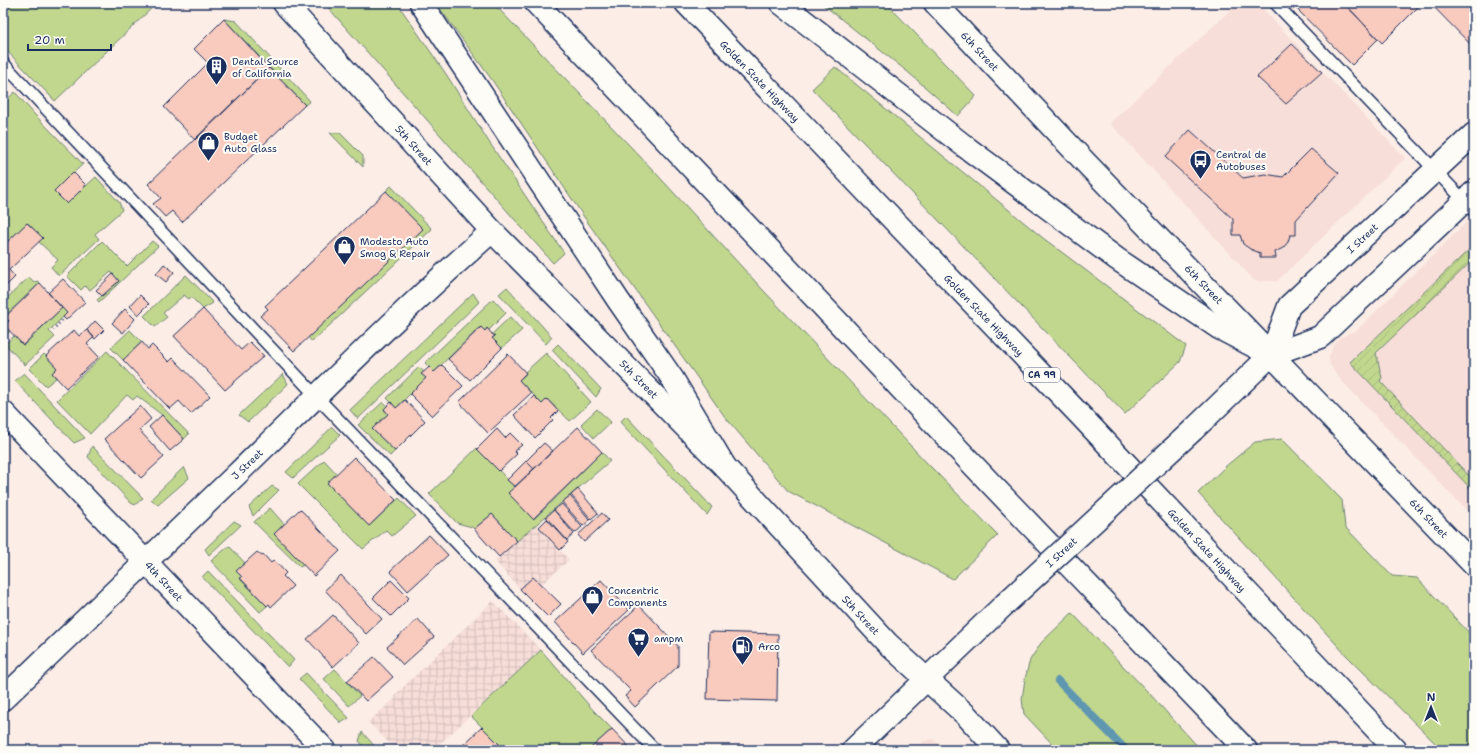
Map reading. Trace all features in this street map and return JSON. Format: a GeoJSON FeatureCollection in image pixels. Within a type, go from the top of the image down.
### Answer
{"type":"FeatureCollection","features":[{"type":"Feature","properties":{"kind":"main road","name":"5th Street"},"geometry":{"type":"LineString","coordinates":[[284,3],[492,231],[725,467],[888,644],[966,715],[998,750]]}},
{"type":"Feature","properties":{"kind":"main road"},"geometry":{"type":"LineString","coordinates":[[421,3],[622,306],[672,378],[725,467]]}},
{"type":"Feature","properties":{"kind":"main road"},"geometry":{"type":"LineString","coordinates":[[536,3],[999,493],[1246,750]]}},
{"type":"Feature","properties":{"kind":"main road","name":"Golden State Highway"},"geometry":{"type":"LineString","coordinates":[[686,3],[1075,410],[1396,750]]}},
{"type":"Feature","properties":{"kind":"main road"},"geometry":{"type":"LineString","coordinates":[[781,3],[961,143],[1117,259],[1219,328],[1271,355]]}},
{"type":"Feature","properties":{"kind":"main road","name":"6th Street"},"geometry":{"type":"LineString","coordinates":[[934,3],[1081,158],[1474,565]]}},
{"type":"Feature","properties":{"kind":"main road","name":"I Street"},"geometry":{"type":"LineString","coordinates":[[1271,355],[1289,306],[1474,134]]}},
{"type":"Feature","properties":{"kind":"main road","name":"I Street"},"geometry":{"type":"LineString","coordinates":[[853,750],[1004,604],[1193,430],[1271,355],[1320,337],[1471,201]]}},
{"type":"Feature","properties":{"kind":"main road","name":"J Street"},"geometry":{"type":"LineString","coordinates":[[3,699],[316,396],[492,231]]}},
{"type":"Feature","properties":{"kind":"main road","name":"4th Street"},"geometry":{"type":"LineString","coordinates":[[3,412],[325,750]]}},
{"type":"Feature","properties":{"kind":"lane"},"geometry":{"type":"LineString","coordinates":[[1275,3],[1434,170],[1471,201]]}},
{"type":"Feature","properties":{"kind":"lane"},"geometry":{"type":"LineString","coordinates":[[3,63],[316,396],[655,750]]}},
{"type":"Feature","properties":{"kind":"path"},"geometry":{"type":"LineString","coordinates":[[53,330],[64,318]]}},
{"type":"Feature","properties":{"kind":"shaded area"},"geometry":{"type":"Polygon","coordinates":[[[1238,3],[1257,3],[1405,158],[1277,281],[1255,281],[1110,123],[1238,3]]]}},
{"type":"Feature","properties":{"kind":"shaded area"},"geometry":{"type":"Polygon","coordinates":[[[1474,215],[1474,518],[1338,377],[1330,365],[1329,357],[1333,347],[1340,338],[1356,331],[1474,215]]]}},
{"type":"Feature","properties":{"kind":"shaded area"},"geometry":{"type":"Polygon","coordinates":[[[536,524],[569,560],[541,585],[533,577],[520,589],[495,561],[536,524]]]}},
{"type":"Feature","properties":{"kind":"shaded area"},"geometry":{"type":"Polygon","coordinates":[[[493,601],[541,650],[433,750],[396,750],[368,722],[396,698],[394,696],[493,601]]]}},
{"type":"Feature","properties":{"kind":"shaded area"},"geometry":{"type":"Polygon","coordinates":[[[933,739],[946,750],[914,750],[924,741],[933,739]]]}},
{"type":"Feature","properties":{"kind":"green space"},"geometry":{"type":"Polygon","coordinates":[[[3,3],[157,3],[55,101],[3,47],[3,3]]]}},
{"type":"Feature","properties":{"kind":"green space"},"geometry":{"type":"Polygon","coordinates":[[[324,3],[397,3],[446,74],[489,142],[564,253],[553,263],[324,3]]]}},
{"type":"Feature","properties":{"kind":"green space"},"geometry":{"type":"Polygon","coordinates":[[[436,3],[493,3],[652,169],[764,291],[927,463],[998,535],[953,579],[788,491],[725,417],[584,217],[492,80],[436,3]]]}},
{"type":"Feature","properties":{"kind":"green space"},"geometry":{"type":"Polygon","coordinates":[[[821,3],[886,3],[976,96],[958,116],[909,73],[821,3]]]}},
{"type":"Feature","properties":{"kind":"green space"},"geometry":{"type":"Polygon","coordinates":[[[224,19],[236,21],[310,101],[305,105],[224,19]]]}},
{"type":"Feature","properties":{"kind":"green space"},"geometry":{"type":"Polygon","coordinates":[[[835,67],[1043,238],[1186,346],[1180,362],[1125,414],[812,89],[835,67]]]}},
{"type":"Feature","properties":{"kind":"green space"},"geometry":{"type":"Polygon","coordinates":[[[15,92],[35,115],[83,164],[54,191],[67,203],[96,177],[119,202],[122,210],[95,234],[99,239],[59,276],[51,267],[58,260],[39,242],[42,238],[28,223],[3,246],[3,103],[15,92]]]}},
{"type":"Feature","properties":{"kind":"green space"},"geometry":{"type":"Polygon","coordinates":[[[330,133],[340,133],[363,156],[363,167],[330,133]]]}},
{"type":"Feature","properties":{"kind":"green space"},"geometry":{"type":"Polygon","coordinates":[[[391,186],[432,229],[312,342],[308,337],[422,229],[386,191],[391,186]]]}},
{"type":"Feature","properties":{"kind":"green space"},"geometry":{"type":"Polygon","coordinates":[[[102,241],[127,266],[152,241],[158,246],[99,302],[97,300],[119,281],[111,272],[90,290],[85,286],[81,290],[67,276],[102,241]]]}},
{"type":"Feature","properties":{"kind":"green space"},"geometry":{"type":"Polygon","coordinates":[[[1474,245],[1474,259],[1376,353],[1382,378],[1380,381],[1474,481],[1474,492],[1350,362],[1474,245]]]}},
{"type":"Feature","properties":{"kind":"green space"},"geometry":{"type":"Polygon","coordinates":[[[186,275],[213,303],[203,309],[191,297],[189,299],[184,295],[163,313],[167,317],[155,327],[144,316],[186,275]]]}},
{"type":"Feature","properties":{"kind":"green space"},"geometry":{"type":"Polygon","coordinates":[[[29,277],[34,282],[37,281],[40,283],[5,316],[9,321],[4,325],[10,331],[3,339],[3,302],[29,277]]]}},
{"type":"Feature","properties":{"kind":"green space"},"geometry":{"type":"Polygon","coordinates":[[[507,287],[552,337],[546,344],[499,294],[507,287]]]}},
{"type":"Feature","properties":{"kind":"green space"},"geometry":{"type":"Polygon","coordinates":[[[473,293],[479,302],[358,419],[350,410],[473,293]]]}},
{"type":"Feature","properties":{"kind":"green space"},"geometry":{"type":"Polygon","coordinates":[[[493,299],[506,313],[489,330],[487,328],[485,331],[480,327],[434,372],[425,363],[493,299]]]}},
{"type":"Feature","properties":{"kind":"green space"},"geometry":{"type":"Polygon","coordinates":[[[62,308],[67,313],[49,331],[55,337],[25,365],[5,344],[14,336],[24,345],[62,308]]]}},
{"type":"Feature","properties":{"kind":"green space"},"geometry":{"type":"Polygon","coordinates":[[[510,317],[522,330],[502,348],[492,338],[495,336],[492,334],[510,317]]]}},
{"type":"Feature","properties":{"kind":"green space"},"geometry":{"type":"Polygon","coordinates":[[[130,330],[142,342],[123,360],[111,348],[130,330]]]}},
{"type":"Feature","properties":{"kind":"green space"},"geometry":{"type":"Polygon","coordinates":[[[558,344],[601,389],[596,397],[552,350],[558,344]]]}},
{"type":"Feature","properties":{"kind":"green space"},"geometry":{"type":"Polygon","coordinates":[[[107,351],[189,434],[184,439],[162,415],[137,396],[133,400],[127,395],[90,434],[57,400],[107,351]]]}},
{"type":"Feature","properties":{"kind":"green space"},"geometry":{"type":"Polygon","coordinates":[[[546,353],[591,402],[570,421],[547,399],[542,404],[519,380],[526,374],[525,372],[546,353]]]}},
{"type":"Feature","properties":{"kind":"green space"},"geometry":{"type":"Polygon","coordinates":[[[44,354],[57,368],[52,373],[56,378],[46,386],[29,369],[44,354]]]}},
{"type":"Feature","properties":{"kind":"green space"},"geometry":{"type":"Polygon","coordinates":[[[419,367],[424,372],[422,374],[426,378],[396,408],[387,398],[419,367]]]}},
{"type":"Feature","properties":{"kind":"green space"},"geometry":{"type":"Polygon","coordinates":[[[24,373],[85,438],[74,443],[15,381],[24,373]]]}},
{"type":"Feature","properties":{"kind":"green space"},"geometry":{"type":"Polygon","coordinates":[[[283,374],[288,384],[248,422],[239,415],[283,374]]]}},
{"type":"Feature","properties":{"kind":"green space"},"geometry":{"type":"Polygon","coordinates":[[[383,402],[387,407],[384,410],[388,414],[372,429],[395,451],[390,456],[358,425],[383,402]]]}},
{"type":"Feature","properties":{"kind":"green space"},"geometry":{"type":"Polygon","coordinates":[[[597,409],[611,422],[594,438],[581,424],[597,409]]]}},
{"type":"Feature","properties":{"kind":"green space"},"geometry":{"type":"Polygon","coordinates":[[[626,416],[712,507],[707,515],[620,422],[626,416]]]}},
{"type":"Feature","properties":{"kind":"green space"},"geometry":{"type":"Polygon","coordinates":[[[332,427],[340,435],[293,478],[286,472],[332,427]]]}},
{"type":"Feature","properties":{"kind":"green space"},"geometry":{"type":"Polygon","coordinates":[[[1282,439],[1342,500],[1345,527],[1392,576],[1417,578],[1474,638],[1474,750],[1442,750],[1347,656],[1198,493],[1226,466],[1255,442],[1282,439]]]}},
{"type":"Feature","properties":{"kind":"green space"},"geometry":{"type":"Polygon","coordinates":[[[92,446],[143,498],[135,505],[131,503],[88,457],[92,446]]]}},
{"type":"Feature","properties":{"kind":"green space"},"geometry":{"type":"Polygon","coordinates":[[[477,448],[515,487],[509,494],[534,519],[602,452],[610,461],[517,541],[492,514],[474,529],[472,527],[457,523],[429,494],[477,448]]]}},
{"type":"Feature","properties":{"kind":"green space"},"geometry":{"type":"Polygon","coordinates":[[[324,460],[337,474],[328,483],[369,526],[399,498],[416,516],[392,536],[386,530],[363,549],[298,484],[324,460]]]}},
{"type":"Feature","properties":{"kind":"green space"},"geometry":{"type":"Polygon","coordinates":[[[184,467],[189,478],[158,505],[151,499],[184,467]]]}},
{"type":"Feature","properties":{"kind":"green space"},"geometry":{"type":"Polygon","coordinates":[[[272,486],[279,490],[253,516],[249,507],[272,486]]]}},
{"type":"Feature","properties":{"kind":"green space"},"geometry":{"type":"Polygon","coordinates":[[[270,508],[284,524],[274,534],[304,565],[300,567],[254,522],[270,508]]]}},
{"type":"Feature","properties":{"kind":"green space"},"geometry":{"type":"Polygon","coordinates":[[[234,521],[241,525],[209,555],[205,549],[234,521]]]}},
{"type":"Feature","properties":{"kind":"green space"},"geometry":{"type":"Polygon","coordinates":[[[229,546],[245,563],[237,571],[242,577],[240,579],[267,606],[260,612],[211,561],[229,546]]]}},
{"type":"Feature","properties":{"kind":"green space"},"geometry":{"type":"Polygon","coordinates":[[[208,571],[294,660],[288,667],[202,577],[208,571]]]}},
{"type":"Feature","properties":{"kind":"green space"},"geometry":{"type":"Polygon","coordinates":[[[1072,613],[1201,750],[1058,750],[1024,714],[1022,699],[1030,660],[1041,643],[1072,613]]]}},
{"type":"Feature","properties":{"kind":"green space"},"geometry":{"type":"Polygon","coordinates":[[[541,650],[594,711],[612,729],[591,748],[593,750],[497,750],[501,746],[471,716],[541,650]]]}},
{"type":"Feature","properties":{"kind":"green space"},"geometry":{"type":"Polygon","coordinates":[[[335,669],[360,696],[349,706],[324,679],[335,669]]]}},
{"type":"Feature","properties":{"kind":"green space"},"geometry":{"type":"Polygon","coordinates":[[[306,673],[349,718],[341,723],[299,679],[306,673]]]}},
{"type":"Feature","properties":{"kind":"green space"},"geometry":{"type":"Polygon","coordinates":[[[362,732],[378,750],[367,750],[359,741],[362,732]]]}},
{"type":"Feature","properties":{"kind":"building"},"geometry":{"type":"Polygon","coordinates":[[[1291,3],[1344,3],[1378,39],[1352,65],[1291,3]]]}},
{"type":"Feature","properties":{"kind":"building"},"geometry":{"type":"Polygon","coordinates":[[[1344,3],[1422,3],[1382,43],[1344,3]]]}},
{"type":"Feature","properties":{"kind":"building"},"geometry":{"type":"Polygon","coordinates":[[[1430,3],[1474,3],[1474,48],[1430,3]]]}},
{"type":"Feature","properties":{"kind":"building","name":"Dental Source of California"},"geometry":{"type":"Polygon","coordinates":[[[224,19],[269,68],[195,140],[164,107],[208,63],[194,49],[224,19]]]}},
{"type":"Feature","properties":{"kind":"building"},"geometry":{"type":"Polygon","coordinates":[[[1292,44],[1322,72],[1286,104],[1257,77],[1292,44]]]}},
{"type":"Feature","properties":{"kind":"building","name":"Budget Auto Glass"},"geometry":{"type":"Polygon","coordinates":[[[269,68],[305,105],[182,222],[172,211],[165,217],[153,204],[161,198],[148,184],[269,68]]]}},
{"type":"Feature","properties":{"kind":"building"},"geometry":{"type":"Polygon","coordinates":[[[1190,130],[1243,178],[1265,174],[1283,177],[1311,149],[1339,173],[1296,220],[1296,235],[1290,235],[1288,242],[1283,248],[1275,252],[1276,258],[1260,258],[1260,253],[1243,244],[1240,235],[1233,235],[1233,219],[1165,157],[1190,130]]]}},
{"type":"Feature","properties":{"kind":"building"},"geometry":{"type":"Polygon","coordinates":[[[73,172],[86,185],[67,204],[54,191],[73,172]]]}},
{"type":"Feature","properties":{"kind":"building","name":"Modesto Auto Smog & Repair"},"geometry":{"type":"Polygon","coordinates":[[[386,191],[423,229],[294,351],[260,316],[268,309],[265,306],[386,191]]]}},
{"type":"Feature","properties":{"kind":"building"},"geometry":{"type":"Polygon","coordinates":[[[27,223],[43,238],[9,270],[15,277],[3,289],[3,246],[27,223]]]}},
{"type":"Feature","properties":{"kind":"building"},"geometry":{"type":"Polygon","coordinates":[[[164,264],[174,272],[166,282],[156,274],[164,264]]]}},
{"type":"Feature","properties":{"kind":"building"},"geometry":{"type":"Polygon","coordinates":[[[113,274],[119,281],[102,296],[96,290],[113,274]]]}},
{"type":"Feature","properties":{"kind":"building"},"geometry":{"type":"Polygon","coordinates":[[[63,279],[85,302],[66,320],[63,317],[67,313],[48,293],[63,279]]]}},
{"type":"Feature","properties":{"kind":"building"},"geometry":{"type":"Polygon","coordinates":[[[40,283],[62,308],[23,345],[4,325],[9,321],[5,317],[40,283]]]}},
{"type":"Feature","properties":{"kind":"building"},"geometry":{"type":"Polygon","coordinates":[[[140,295],[149,304],[138,315],[130,306],[140,295]]]}},
{"type":"Feature","properties":{"kind":"building"},"geometry":{"type":"Polygon","coordinates":[[[125,309],[135,319],[123,333],[112,323],[125,309]]]}},
{"type":"Feature","properties":{"kind":"building"},"geometry":{"type":"Polygon","coordinates":[[[203,309],[241,350],[250,342],[264,356],[225,390],[174,336],[203,309]]]}},
{"type":"Feature","properties":{"kind":"building"},"geometry":{"type":"Polygon","coordinates":[[[95,321],[104,330],[95,339],[87,330],[95,321]]]}},
{"type":"Feature","properties":{"kind":"building"},"geometry":{"type":"Polygon","coordinates":[[[481,327],[485,331],[487,328],[495,336],[492,338],[502,348],[470,380],[448,359],[481,327]]]}},
{"type":"Feature","properties":{"kind":"building"},"geometry":{"type":"Polygon","coordinates":[[[74,330],[79,336],[87,330],[94,337],[87,344],[99,357],[66,388],[52,373],[57,368],[46,356],[74,330]]]}},
{"type":"Feature","properties":{"kind":"building"},"geometry":{"type":"Polygon","coordinates":[[[142,342],[148,349],[152,345],[169,362],[173,358],[210,396],[191,414],[179,401],[170,409],[123,360],[142,342]]]}},
{"type":"Feature","properties":{"kind":"building"},"geometry":{"type":"Polygon","coordinates":[[[508,354],[526,373],[519,380],[531,393],[488,433],[459,402],[508,354]]]}},
{"type":"Feature","properties":{"kind":"building"},"geometry":{"type":"Polygon","coordinates":[[[442,365],[463,386],[432,416],[410,394],[426,378],[421,374],[429,367],[434,372],[442,365]]]}},
{"type":"Feature","properties":{"kind":"building"},"geometry":{"type":"Polygon","coordinates":[[[534,396],[542,404],[547,399],[558,411],[551,418],[553,420],[535,438],[514,415],[534,396]]]}},
{"type":"Feature","properties":{"kind":"building"},"geometry":{"type":"Polygon","coordinates":[[[405,400],[425,421],[395,451],[372,429],[388,414],[384,409],[391,402],[396,408],[405,400]]]}},
{"type":"Feature","properties":{"kind":"building"},"geometry":{"type":"Polygon","coordinates":[[[140,406],[151,419],[139,430],[164,457],[141,478],[104,439],[140,406]]]}},
{"type":"Feature","properties":{"kind":"building"},"geometry":{"type":"Polygon","coordinates":[[[162,415],[184,439],[170,451],[149,427],[162,415]]]}},
{"type":"Feature","properties":{"kind":"building"},"geometry":{"type":"Polygon","coordinates":[[[578,427],[602,452],[533,519],[508,493],[578,427]]]}},
{"type":"Feature","properties":{"kind":"building"},"geometry":{"type":"Polygon","coordinates":[[[497,429],[505,438],[510,433],[522,445],[514,451],[517,454],[499,471],[477,449],[497,429]]]}},
{"type":"Feature","properties":{"kind":"building"},"geometry":{"type":"Polygon","coordinates":[[[544,443],[553,451],[534,469],[526,461],[544,443]]]}},
{"type":"Feature","properties":{"kind":"building"},"geometry":{"type":"Polygon","coordinates":[[[354,457],[396,500],[369,526],[327,483],[354,457]]]}},
{"type":"Feature","properties":{"kind":"building"},"geometry":{"type":"Polygon","coordinates":[[[526,461],[534,469],[515,487],[507,480],[526,461]]]}},
{"type":"Feature","properties":{"kind":"building"},"geometry":{"type":"Polygon","coordinates":[[[578,489],[598,513],[591,519],[571,495],[578,489]]]}},
{"type":"Feature","properties":{"kind":"building"},"geometry":{"type":"Polygon","coordinates":[[[570,496],[590,520],[583,526],[562,502],[570,496]]]}},
{"type":"Feature","properties":{"kind":"building"},"geometry":{"type":"Polygon","coordinates":[[[562,504],[582,527],[575,533],[554,510],[562,504]]]}},
{"type":"Feature","properties":{"kind":"building"},"geometry":{"type":"Polygon","coordinates":[[[300,509],[340,551],[314,576],[274,534],[300,509]]]}},
{"type":"Feature","properties":{"kind":"building"},"geometry":{"type":"Polygon","coordinates":[[[554,510],[574,534],[567,540],[546,517],[554,510]]]}},
{"type":"Feature","properties":{"kind":"building"},"geometry":{"type":"Polygon","coordinates":[[[602,513],[608,520],[584,542],[578,535],[602,513]]]}},
{"type":"Feature","properties":{"kind":"building"},"geometry":{"type":"Polygon","coordinates":[[[492,514],[517,541],[499,557],[474,529],[492,514]]]}},
{"type":"Feature","properties":{"kind":"building"},"geometry":{"type":"Polygon","coordinates":[[[547,519],[568,542],[560,550],[539,527],[547,519]]]}},
{"type":"Feature","properties":{"kind":"building"},"geometry":{"type":"Polygon","coordinates":[[[429,535],[448,555],[408,591],[390,571],[429,535]]]}},
{"type":"Feature","properties":{"kind":"building"},"geometry":{"type":"Polygon","coordinates":[[[257,552],[262,556],[263,554],[271,563],[274,560],[286,573],[283,576],[293,586],[271,607],[269,604],[267,606],[240,578],[242,577],[236,571],[257,552]]]}},
{"type":"Feature","properties":{"kind":"building"},"geometry":{"type":"Polygon","coordinates":[[[341,575],[382,619],[366,634],[325,590],[341,575]]]}},
{"type":"Feature","properties":{"kind":"building"},"geometry":{"type":"Polygon","coordinates":[[[533,577],[561,604],[548,617],[520,589],[533,577]]]}},
{"type":"Feature","properties":{"kind":"building"},"geometry":{"type":"Polygon","coordinates":[[[391,580],[409,598],[391,616],[373,598],[391,580]]]}},
{"type":"Feature","properties":{"kind":"building","name":"Concentric Components"},"geometry":{"type":"Polygon","coordinates":[[[601,580],[629,610],[583,653],[555,622],[601,580]]]}},
{"type":"Feature","properties":{"kind":"building","name":"ampm"},"geometry":{"type":"Polygon","coordinates":[[[639,605],[678,646],[678,666],[635,707],[625,696],[631,691],[591,650],[639,605]]]}},
{"type":"Feature","properties":{"kind":"building"},"geometry":{"type":"Polygon","coordinates":[[[333,615],[359,643],[333,667],[307,639],[333,615]]]}},
{"type":"Feature","properties":{"kind":"building"},"geometry":{"type":"Polygon","coordinates":[[[418,619],[434,637],[403,665],[387,647],[418,619]]]}},
{"type":"Feature","properties":{"kind":"building","name":"Arco"},"geometry":{"type":"Polygon","coordinates":[[[709,632],[778,634],[777,701],[707,699],[709,632]]]}},
{"type":"Feature","properties":{"kind":"building"},"geometry":{"type":"Polygon","coordinates":[[[374,657],[393,677],[366,701],[347,681],[374,657]]]}},
{"type":"Feature","properties":{"kind":"building"},"geometry":{"type":"Polygon","coordinates":[[[482,727],[501,746],[497,750],[458,750],[482,727]]]}},
{"type":"Feature","properties":{"kind":"building"},"geometry":{"type":"Polygon","coordinates":[[[612,729],[632,750],[593,750],[591,748],[612,729]]]}},
{"type":"Feature","properties":{"kind":"waterway"},"geometry":{"type":"LineString","coordinates":[[1058,681],[1126,750]]}},
{"type":"Feature","properties":{"kind":"place","name":"Dental Source of California"},"geometry":{"type":"Point","coordinates":[216,86]}},
{"type":"Feature","properties":{"kind":"place","name":"Budget Auto Glass"},"geometry":{"type":"Point","coordinates":[208,162]}},
{"type":"Feature","properties":{"kind":"place","name":"Central de Autobuses"},"geometry":{"type":"Point","coordinates":[1201,180]}},
{"type":"Feature","properties":{"kind":"place","name":"Modesto Auto Smog & Repair"},"geometry":{"type":"Point","coordinates":[344,266]}},
{"type":"Feature","properties":{"kind":"place","name":"Concentric Components"},"geometry":{"type":"Point","coordinates":[592,616]}},
{"type":"Feature","properties":{"kind":"place","name":"ampm"},"geometry":{"type":"Point","coordinates":[639,658]}},
{"type":"Feature","properties":{"kind":"place","name":"Arco"},"geometry":{"type":"Point","coordinates":[743,666]}}]}
